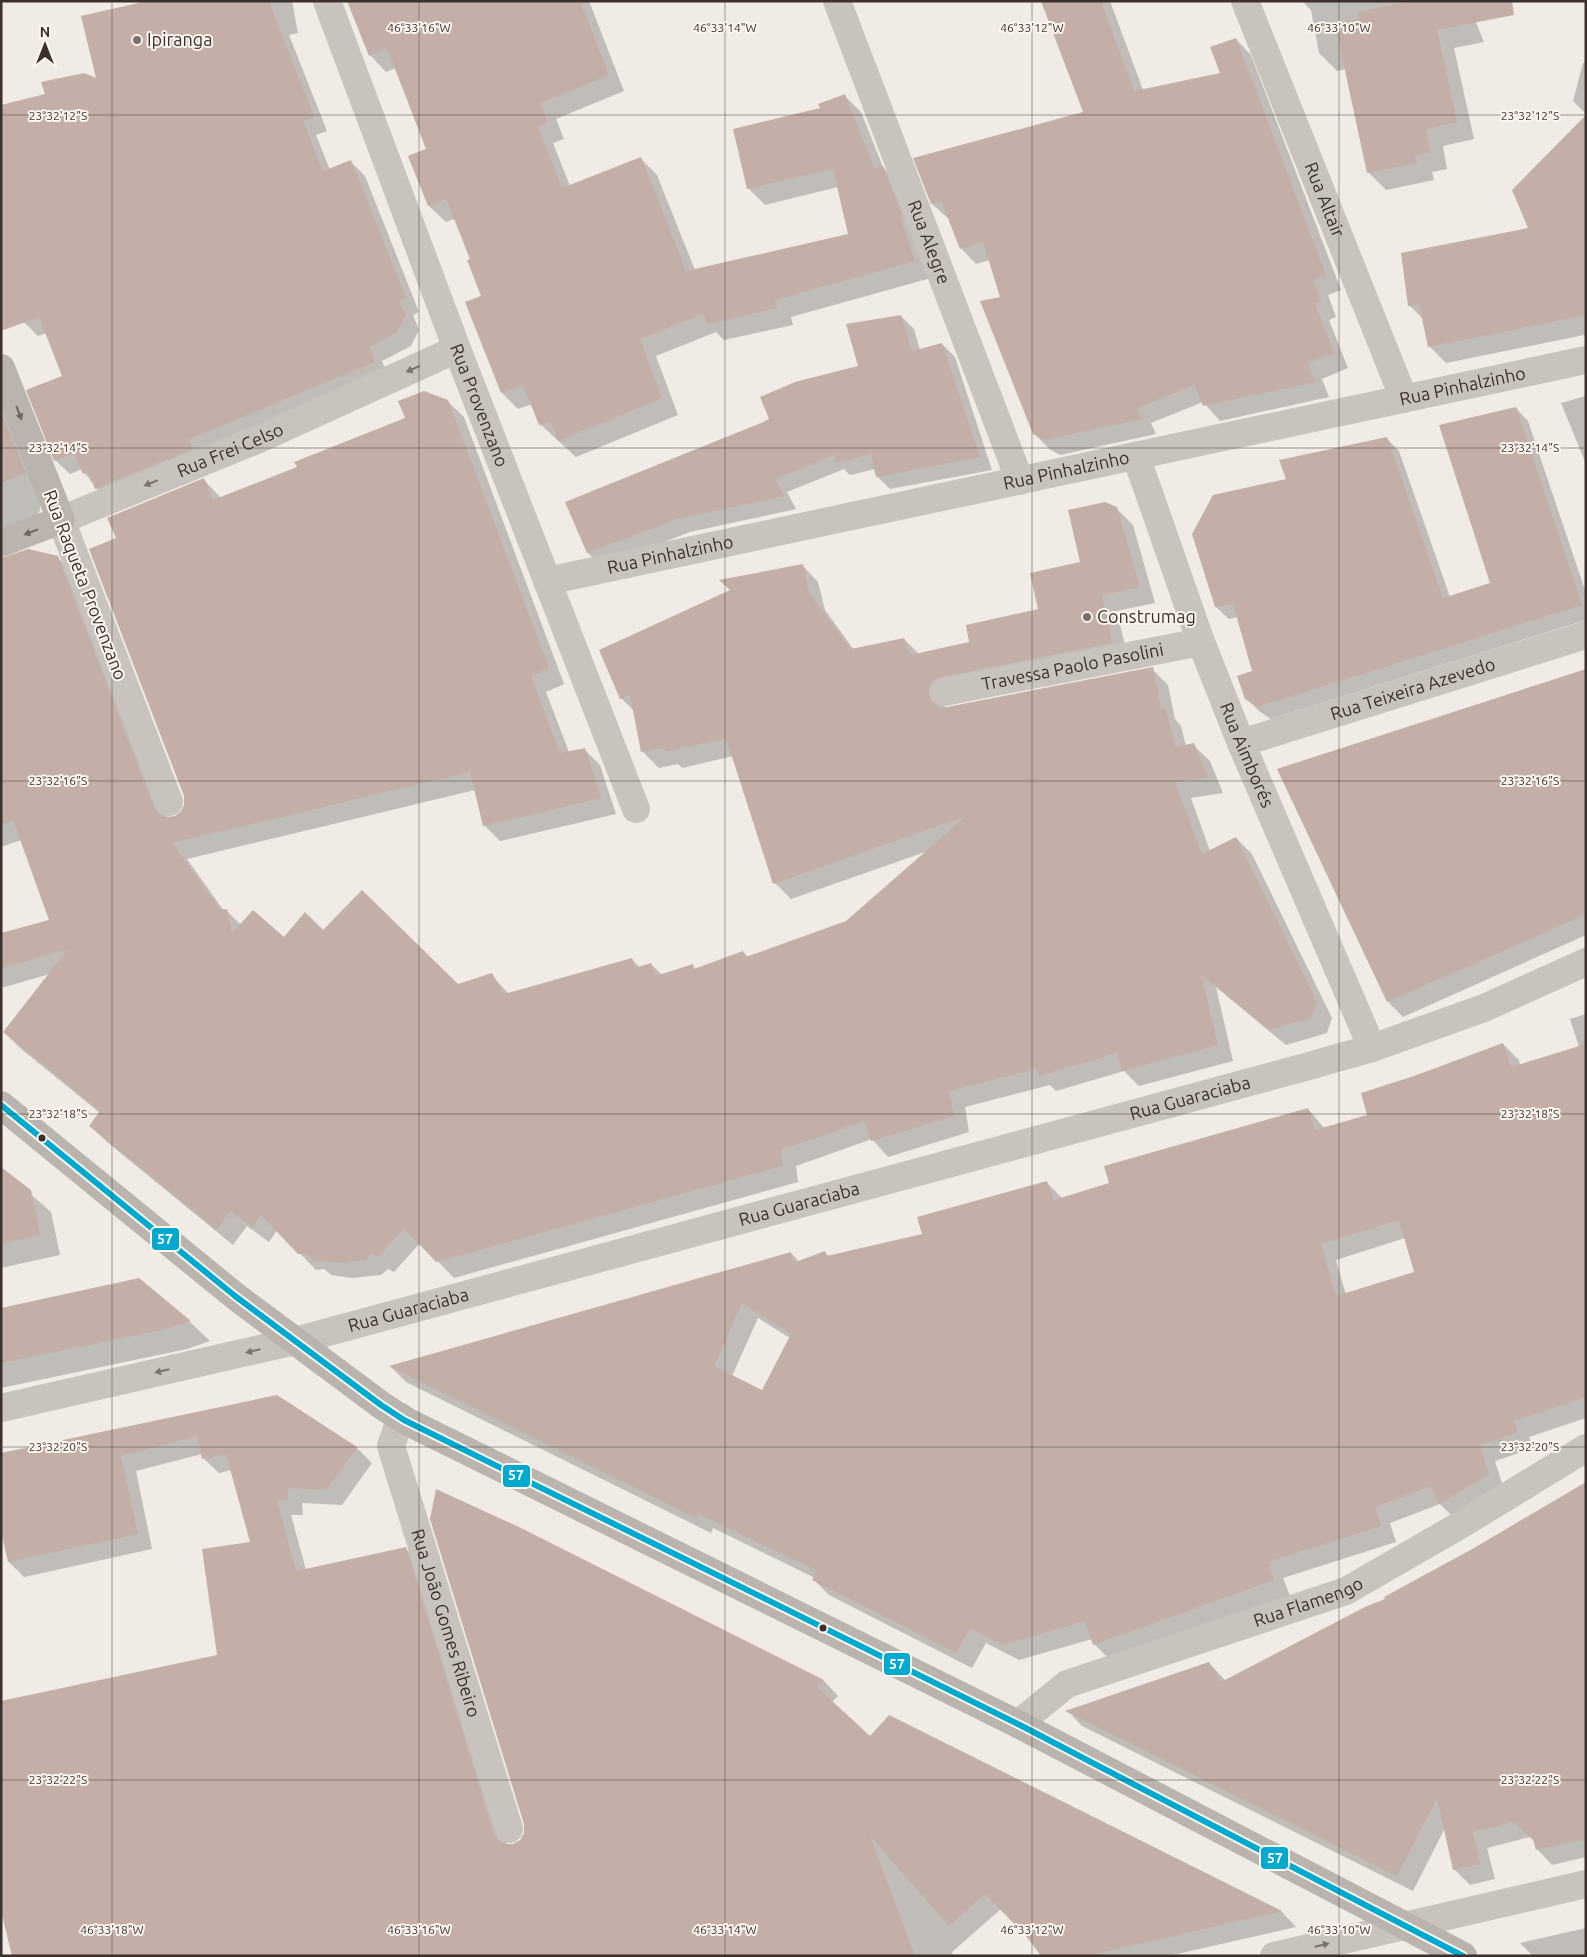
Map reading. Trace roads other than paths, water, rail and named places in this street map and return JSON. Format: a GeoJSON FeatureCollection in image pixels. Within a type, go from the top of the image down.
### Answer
{"type":"FeatureCollection","features":[{"type":"Feature","properties":{"kind":"main road","name":"Rua Raqueta Provenzano"},"geometry":{"type":"LineString","coordinates":[[1,368],[61,520]]}},
{"type":"Feature","properties":{"kind":"main road","name":"Rua Frei Celso"},"geometry":{"type":"LineString","coordinates":[[1,543],[61,520]]}},
{"type":"Feature","properties":{"kind":"main road"},"geometry":{"type":"LineString","coordinates":[[1,1105],[235,1296],[401,1417],[1018,1724],[1463,1956]]}},
{"type":"Feature","properties":{"kind":"street","name":"Rua Provenzano"},"geometry":{"type":"LineString","coordinates":[[327,1],[457,349],[636,809]]}},
{"type":"Feature","properties":{"kind":"street","name":"Rua Alegre"},"geometry":{"type":"LineString","coordinates":[[837,1],[1020,481]]}},
{"type":"Feature","properties":{"kind":"street","name":"Rua Altair"},"geometry":{"type":"LineString","coordinates":[[1246,1],[1404,399]]}},
{"type":"Feature","properties":{"kind":"street","name":"Rua Frei Celso"},"geometry":{"type":"LineString","coordinates":[[61,520],[259,439],[457,349]]}},
{"type":"Feature","properties":{"kind":"street","name":"Rua Pinhalzinho"},"geometry":{"type":"LineString","coordinates":[[547,581],[1586,360]]}},
{"type":"Feature","properties":{"kind":"street","name":"Rua Aimborés"},"geometry":{"type":"LineString","coordinates":[[1136,456],[1201,642],[1241,743],[1372,1048]]}},
{"type":"Feature","properties":{"kind":"street","name":"Rua Raqueta Provenzano"},"geometry":{"type":"LineString","coordinates":[[61,520],[169,802]]}},
{"type":"Feature","properties":{"kind":"street","name":"Rua Teixeira Azevedo"},"geometry":{"type":"LineString","coordinates":[[1241,743],[1586,635]]}},
{"type":"Feature","properties":{"kind":"street","name":"Travessa Paolo Pasolini"},"geometry":{"type":"LineString","coordinates":[[944,692],[1201,642]]}},
{"type":"Feature","properties":{"kind":"street","name":"Rua Guaraciaba"},"geometry":{"type":"LineString","coordinates":[[1,1408],[295,1341],[1372,1048],[1484,1008],[1586,962]]}},
{"type":"Feature","properties":{"kind":"street","name":"Rua João Gomes Ribeiro"},"geometry":{"type":"LineString","coordinates":[[401,1417],[391,1446],[509,1829]]}},
{"type":"Feature","properties":{"kind":"street","name":"Rua Flamengo"},"geometry":{"type":"LineString","coordinates":[[1018,1724],[1067,1684],[1346,1590],[1462,1524],[1586,1448]]}},
{"type":"Feature","properties":{"kind":"street"},"geometry":{"type":"LineString","coordinates":[[1274,1956],[1586,1884]]}},
{"type":"Feature","properties":{"kind":"place","name":"Ipiranga"},"geometry":{"type":"Point","coordinates":[137,40]}},
{"type":"Feature","properties":{"kind":"place","name":"Construmag"},"geometry":{"type":"Point","coordinates":[1087,617]}}]}
